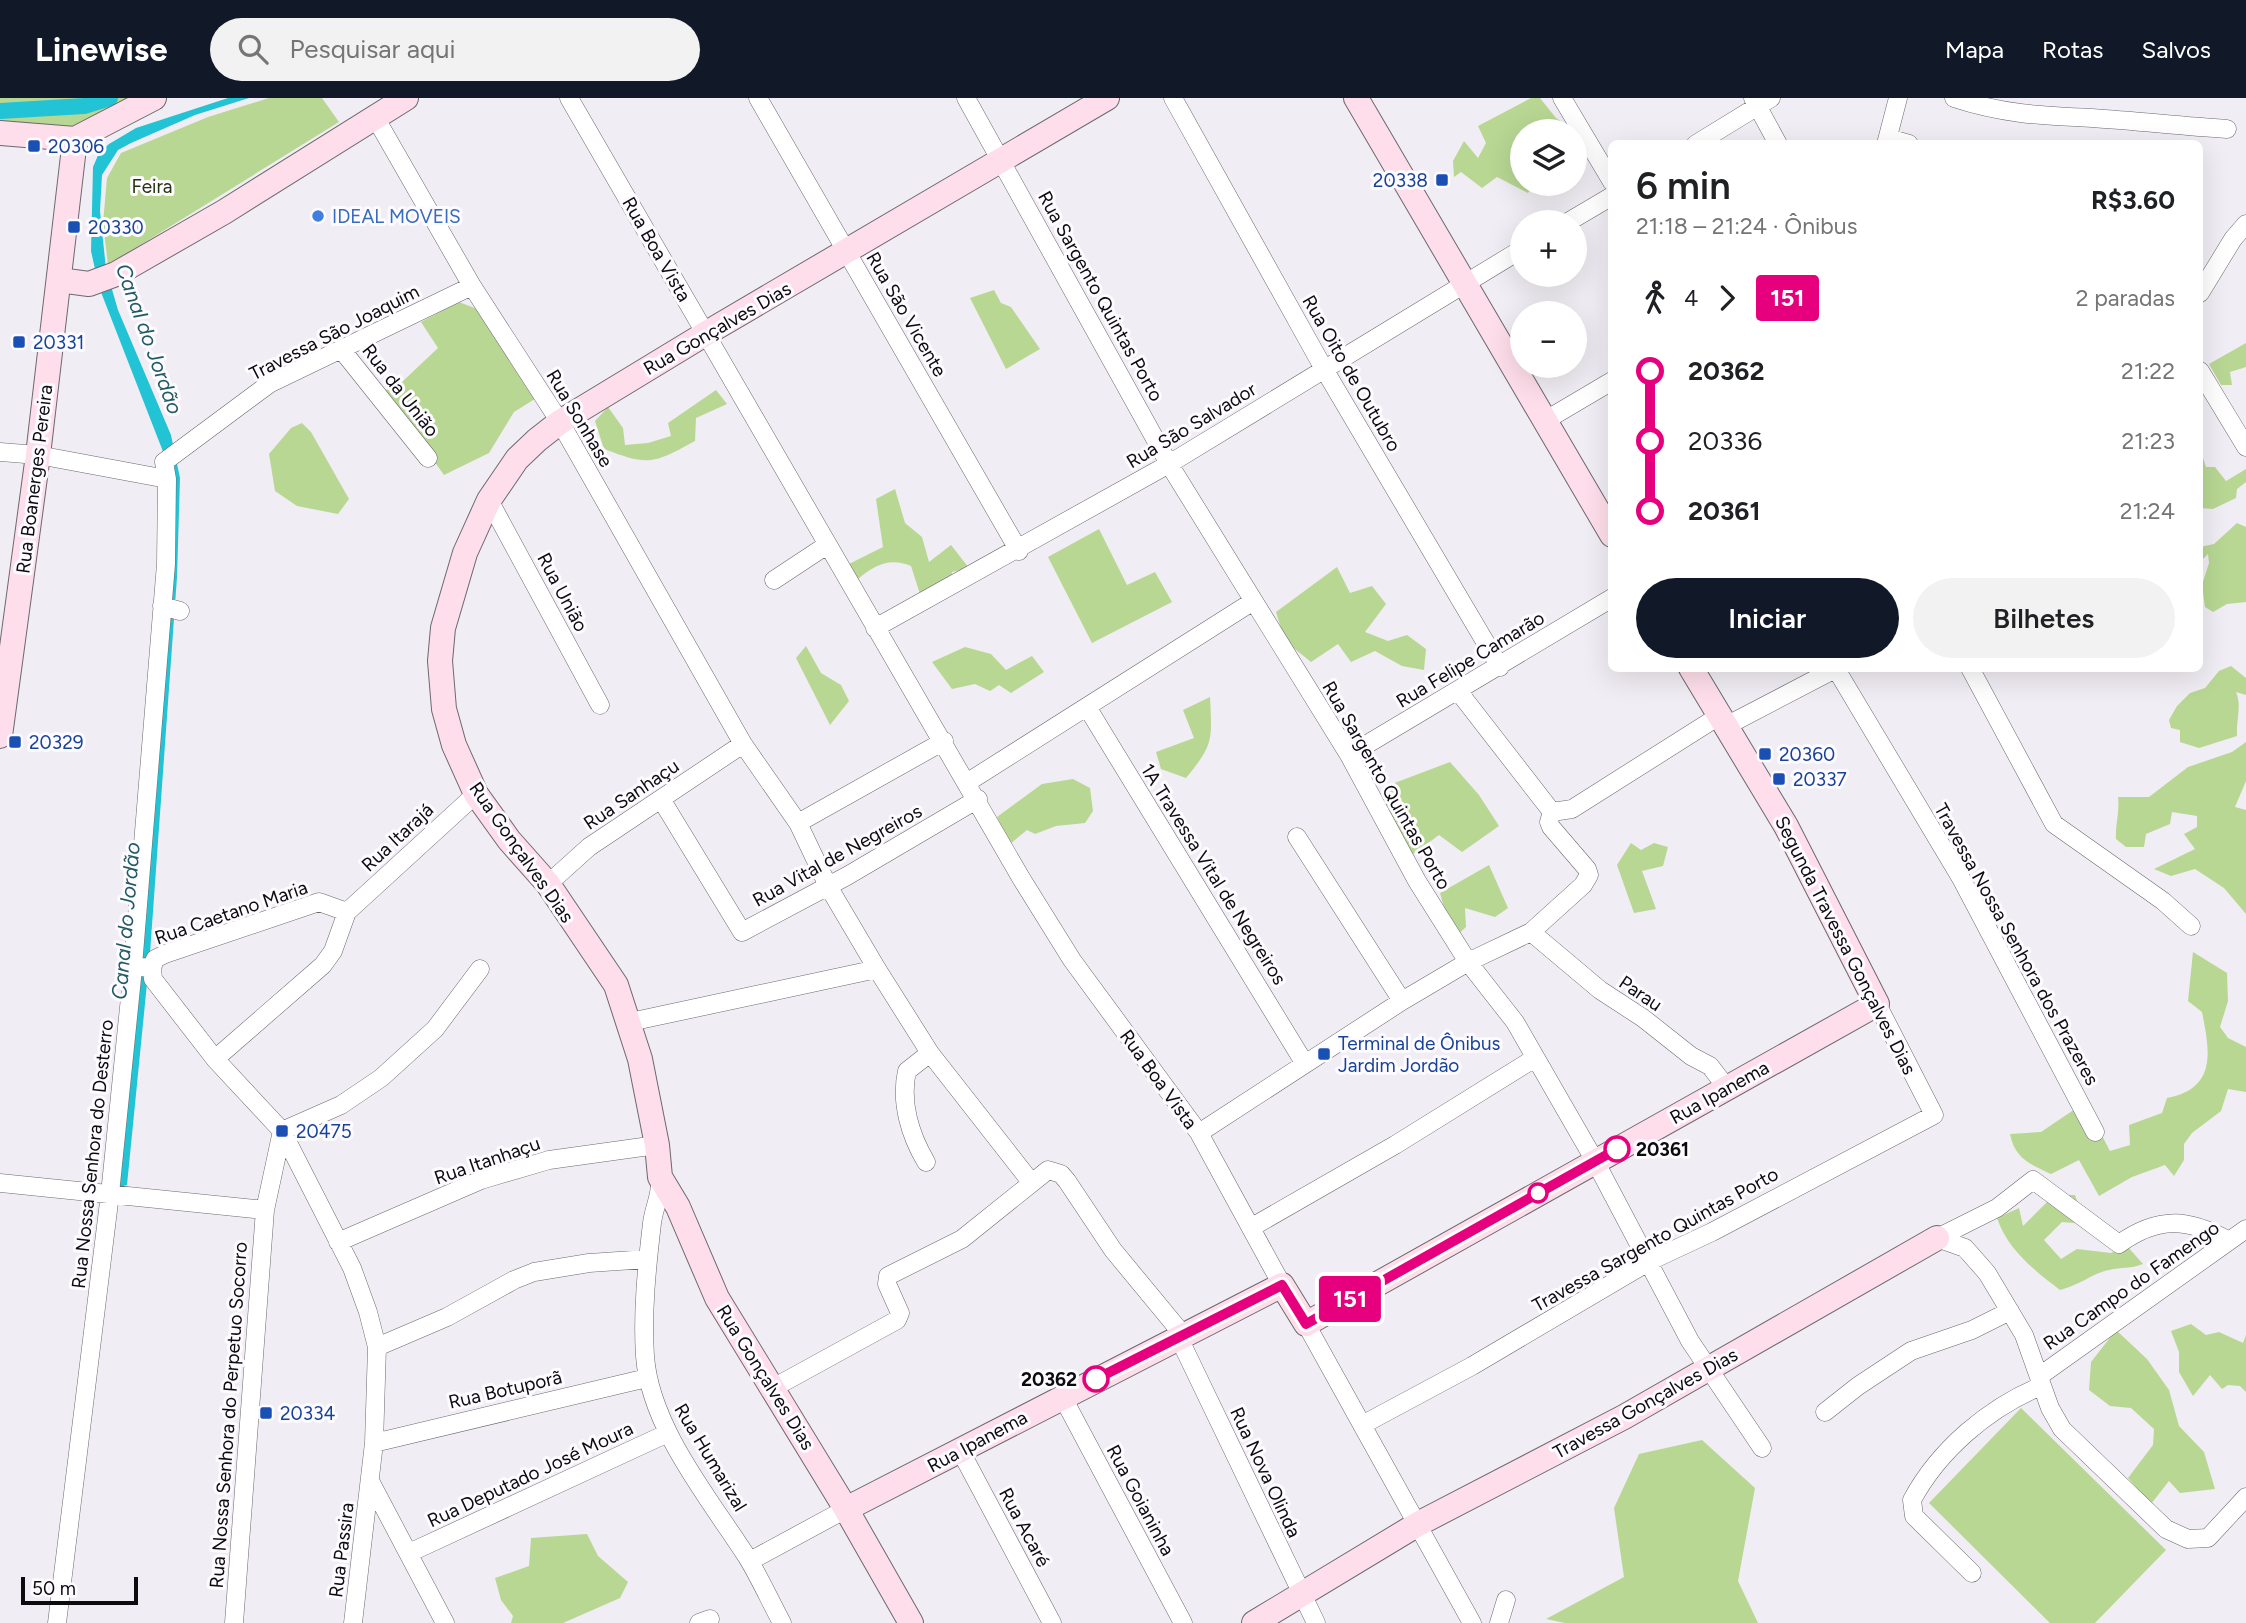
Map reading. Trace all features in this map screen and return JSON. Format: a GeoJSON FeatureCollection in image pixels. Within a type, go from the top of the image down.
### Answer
{"type":"FeatureCollection","features":[{"type":"Feature","properties":{"kind":"street"},"geometry":{"type":"LineString","coordinates":[[0,134],[75,139],[154,98]]}},
{"type":"Feature","properties":{"kind":"street"},"geometry":{"type":"LineString","coordinates":[[59,280],[92,284],[116,274],[406,98]]}},
{"type":"Feature","properties":{"kind":"street","name":"Rua Boa Vista"},"geometry":{"type":"LineString","coordinates":[[569,98],[875,628],[1072,960],[1199,1133],[1472,1623]]}},
{"type":"Feature","properties":{"kind":"street","name":"Rua São Vicente"},"geometry":{"type":"LineString","coordinates":[[758,98],[1019,551]]}},
{"type":"Feature","properties":{"kind":"street","name":"Rua Sargento Quintas Porto"},"geometry":{"type":"LineString","coordinates":[[966,98],[1169,464],[1252,603],[1349,755],[1405,860],[1468,962],[1515,1022],[1595,1161],[1708,1370],[1762,1448]]}},
{"type":"Feature","properties":{"kind":"street","name":"Rua Gonçalves Dias"},"geometry":{"type":"LineString","coordinates":[[911,1623],[846,1509],[717,1298],[678,1207],[660,1177],[657,1145],[630,1022],[616,985],[548,884],[509,840],[476,793],[444,709],[440,661],[451,594],[489,500],[517,459],[560,422],[1107,98]]}},
{"type":"Feature","properties":{"kind":"street","name":"Rua Oito de Outubro"},"geometry":{"type":"LineString","coordinates":[[1173,98],[1324,369],[1500,667]]}},
{"type":"Feature","properties":{"kind":"street"},"geometry":{"type":"LineString","coordinates":[[1356,98],[1467,282],[1608,528]]}},
{"type":"Feature","properties":{"kind":"street"},"geometry":{"type":"LineString","coordinates":[[1563,98],[1608,175]]}},
{"type":"Feature","properties":{"kind":"street"},"geometry":{"type":"LineString","coordinates":[[1887,140],[1898,98]]}},
{"type":"Feature","properties":{"kind":"street"},"geometry":{"type":"LineString","coordinates":[[1954,98],[1986,108],[2045,118],[2091,118],[2227,129]]}},
{"type":"Feature","properties":{"kind":"street"},"geometry":{"type":"LineString","coordinates":[[1702,140],[1760,101],[1776,140]]}},
{"type":"Feature","properties":{"kind":"street","name":"Rua Sonhase"},"geometry":{"type":"LineString","coordinates":[[375,117],[472,286],[560,422],[743,744],[798,823],[828,886],[877,969],[930,1053],[1031,1181]]}},
{"type":"Feature","properties":{"kind":"street","name":"Rua Boanerges Pereira"},"geometry":{"type":"LineString","coordinates":[[0,736],[38,455],[75,139]]}},
{"type":"Feature","properties":{"kind":"street"},"geometry":{"type":"LineString","coordinates":[[1587,211],[1608,198]]}},
{"type":"Feature","properties":{"kind":"street"},"geometry":{"type":"LineString","coordinates":[[2203,288],[2233,239],[2246,224]]}},
{"type":"Feature","properties":{"kind":"street","name":"Rua São Salvador"},"geometry":{"type":"LineString","coordinates":[[875,628],[1019,551],[1169,464],[1510,256]]}},
{"type":"Feature","properties":{"kind":"street","name":"Travessa São Joaquim"},"geometry":{"type":"LineString","coordinates":[[169,464],[269,384],[472,286]]}},
{"type":"Feature","properties":{"kind":"street","name":"Rua da União"},"geometry":{"type":"LineString","coordinates":[[341,349],[428,458]]}},
{"type":"Feature","properties":{"kind":"street"},"geometry":{"type":"LineString","coordinates":[[2203,376],[2246,447]]}},
{"type":"Feature","properties":{"kind":"street"},"geometry":{"type":"LineString","coordinates":[[1546,420],[1608,383]]}},
{"type":"Feature","properties":{"kind":"street"},"geometry":{"type":"LineString","coordinates":[[0,452],[169,464]]}},
{"type":"Feature","properties":{"kind":"street","name":"Rua Nossa Senhora do Desterro"},"geometry":{"type":"LineString","coordinates":[[57,1623],[110,1194],[142,967],[170,608],[169,464]]}},
{"type":"Feature","properties":{"kind":"street","name":"Rua União"},"geometry":{"type":"LineString","coordinates":[[489,500],[600,705]]}},
{"type":"Feature","properties":{"kind":"street"},"geometry":{"type":"LineString","coordinates":[[774,580],[827,545]]}},
{"type":"Feature","properties":{"kind":"street","name":"Rua Felipe Camarão"},"geometry":{"type":"LineString","coordinates":[[1349,755],[1608,600]]}},
{"type":"Feature","properties":{"kind":"street"},"geometry":{"type":"LineString","coordinates":[[968,782],[1252,603]]}},
{"type":"Feature","properties":{"kind":"street","name":"Segunda Travessa Gonçalves Dias"},"geometry":{"type":"LineString","coordinates":[[1693,672],[1786,827],[1934,1115]]}},
{"type":"Feature","properties":{"kind":"street"},"geometry":{"type":"LineString","coordinates":[[1552,812],[1572,809],[1722,721],[1829,672]]}},
{"type":"Feature","properties":{"kind":"street","name":"Travessa Nossa Senhora dos Prazeres"},"geometry":{"type":"LineString","coordinates":[[1838,672],[1962,880],[2095,1132]]}},
{"type":"Feature","properties":{"kind":"street"},"geometry":{"type":"LineString","coordinates":[[1972,672],[2054,824],[2163,901],[2191,926]]}},
{"type":"Feature","properties":{"kind":"street"},"geometry":{"type":"LineString","coordinates":[[1458,691],[1542,803],[1552,812]]}},
{"type":"Feature","properties":{"kind":"street","name":"1A Travessa Vital de Negreiros"},"geometry":{"type":"LineString","coordinates":[[1087,707],[1306,1063]]}},
{"type":"Feature","properties":{"kind":"street"},"geometry":{"type":"LineString","coordinates":[[798,823],[944,741]]}},
{"type":"Feature","properties":{"kind":"street","name":"Rua Sanhaçu"},"geometry":{"type":"LineString","coordinates":[[548,884],[589,847],[743,744]]}},
{"type":"Feature","properties":{"kind":"street","name":"Rua Itarajá"},"geometry":{"type":"LineString","coordinates":[[347,912],[476,793]]}},
{"type":"Feature","properties":{"kind":"street","name":"Rua Vital de Negreiros"},"geometry":{"type":"LineString","coordinates":[[661,799],[742,932],[828,886],[978,799]]}},
{"type":"Feature","properties":{"kind":"street"},"geometry":{"type":"LineString","coordinates":[[1199,1133],[1402,1001],[1468,962],[1531,932],[1583,886],[1589,875],[1587,869],[1552,827],[1549,822],[1552,812]]}},
{"type":"Feature","properties":{"kind":"street"},"geometry":{"type":"LineString","coordinates":[[1297,837],[1402,1001]]}},
{"type":"Feature","properties":{"kind":"street","name":"Rua Caetano Maria"},"geometry":{"type":"LineString","coordinates":[[142,967],[164,954],[319,902],[347,912]]}},
{"type":"Feature","properties":{"kind":"street"},"geometry":{"type":"LineString","coordinates":[[215,1059],[330,958],[347,912]]}},
{"type":"Feature","properties":{"kind":"street","name":"Parau"},"geometry":{"type":"LineString","coordinates":[[1531,932],[1600,990],[1643,1018],[1691,1056],[1710,1066],[1727,1088]]}},
{"type":"Feature","properties":{"kind":"street","name":"Rua Passira"},"geometry":{"type":"LineString","coordinates":[[142,967],[215,1059],[282,1131],[338,1242],[364,1301],[377,1347],[374,1443],[353,1623]]}},
{"type":"Feature","properties":{"kind":"street"},"geometry":{"type":"LineString","coordinates":[[0,1183],[265,1210],[282,1131],[341,1105],[381,1078],[435,1029],[480,969]]}},
{"type":"Feature","properties":{"kind":"street"},"geometry":{"type":"LineString","coordinates":[[630,1022],[877,969]]}},
{"type":"Feature","properties":{"kind":"street","name":"Rua Ipanema"},"geometry":{"type":"LineString","coordinates":[[1306,1324],[1877,1004]]}},
{"type":"Feature","properties":{"kind":"street"},"geometry":{"type":"LineString","coordinates":[[926,1162],[915,1144],[904,1086],[907,1071],[930,1053]]}},
{"type":"Feature","properties":{"kind":"street"},"geometry":{"type":"LineString","coordinates":[[1252,1227],[1395,1145],[1535,1058]]}},
{"type":"Feature","properties":{"kind":"street","name":"Travessa Sargento Quintas Porto"},"geometry":{"type":"LineString","coordinates":[[1362,1425],[1472,1366],[1650,1261],[1712,1232],[1934,1115]]}},
{"type":"Feature","properties":{"kind":"street","name":"Rua Itanhaçu"},"geometry":{"type":"LineString","coordinates":[[338,1242],[481,1180],[549,1160],[657,1145]]}},
{"type":"Feature","properties":{"kind":"street","name":"Rua Nova Olinda"},"geometry":{"type":"LineString","coordinates":[[1031,1181],[1048,1170],[1058,1172],[1068,1181],[1113,1250],[1182,1337],[1300,1595],[1316,1623]]}},
{"type":"Feature","properties":{"kind":"street","name":"Rua Humarizal"},"geometry":{"type":"LineString","coordinates":[[660,1177],[662,1188],[653,1219],[648,1259],[644,1345],[647,1378],[668,1433],[750,1562],[782,1623]]}},
{"type":"Feature","properties":{"kind":"street","name":"Travessa Gonçalves Dias"},"geometry":{"type":"LineString","coordinates":[[1254,1623],[1418,1524],[1624,1417],[1937,1238],[1997,1208],[2033,1180],[2119,1244],[2140,1229],[2163,1223],[2196,1226],[2229,1241]]}},
{"type":"Feature","properties":{"kind":"street"},"geometry":{"type":"LineString","coordinates":[[773,1388],[897,1320],[900,1313],[887,1284],[888,1276],[962,1239],[1031,1181]]}},
{"type":"Feature","properties":{"kind":"street","name":"Rua Nossa Senhora do Perpetuo Socorro"},"geometry":{"type":"LineString","coordinates":[[234,1623],[265,1210]]}},
{"type":"Feature","properties":{"kind":"street","name":"Rua Campo do Famengo"},"geometry":{"type":"LineString","coordinates":[[1972,1573],[1914,1516],[1912,1500],[1950,1452],[1986,1415],[2041,1381],[2246,1229]]}},
{"type":"Feature","properties":{"kind":"street"},"geometry":{"type":"LineString","coordinates":[[1937,1238],[1958,1244],[1976,1258],[2024,1335],[2052,1414],[2070,1437],[2158,1522],[2179,1536],[2202,1539],[2246,1497]]}},
{"type":"Feature","properties":{"kind":"street"},"geometry":{"type":"LineString","coordinates":[[377,1347],[447,1317],[534,1272],[589,1263],[648,1259]]}},
{"type":"Feature","properties":{"kind":"street","name":"Rua Ipanema"},"geometry":{"type":"LineString","coordinates":[[750,1562],[1062,1396],[1282,1285]]}},
{"type":"Feature","properties":{"kind":"street"},"geometry":{"type":"LineString","coordinates":[[1825,1412],[1910,1351],[1972,1330],[2010,1311]]}},
{"type":"Feature","properties":{"kind":"street","name":"Rua Botuporã"},"geometry":{"type":"LineString","coordinates":[[374,1443],[647,1378]]}},
{"type":"Feature","properties":{"kind":"street","name":"Rua Goianinha"},"geometry":{"type":"LineString","coordinates":[[1062,1396],[1183,1623]]}},
{"type":"Feature","properties":{"kind":"street","name":"Rua Deputado José Moura"},"geometry":{"type":"LineString","coordinates":[[409,1553],[668,1433]]}},
{"type":"Feature","properties":{"kind":"street","name":"Rua Acaré"},"geometry":{"type":"LineString","coordinates":[[960,1450],[1052,1623]]}},
{"type":"Feature","properties":{"kind":"street"},"geometry":{"type":"LineString","coordinates":[[370,1481],[445,1623]]}},
{"type":"Feature","properties":{"kind":"street"},"geometry":{"type":"LineString","coordinates":[[1499,1623],[1506,1600]]}},
{"type":"Feature","properties":{"kind":"green space"},"geometry":{"type":"Polygon","coordinates":[[[0,98],[133,98],[75,130],[0,126],[0,98]]]}},
{"type":"Feature","properties":{"kind":"green space","name":"Feira"},"geometry":{"type":"Polygon","coordinates":[[[269,98],[322,98],[339,122],[108,265],[103,223],[107,178],[121,153],[208,117],[269,98]]]}},
{"type":"Feature","properties":{"kind":"green space"},"geometry":{"type":"Polygon","coordinates":[[[1531,98],[1540,98],[1557,119],[1510,119],[1510,184],[1497,177],[1482,188],[1461,172],[1454,177],[1453,161],[1464,141],[1478,158],[1486,143],[1478,126],[1531,98]]]}},
{"type":"Feature","properties":{"kind":"green space"},"geometry":{"type":"Polygon","coordinates":[[[994,290],[1001,303],[1011,307],[1040,349],[1006,369],[970,298],[994,290]]]}},
{"type":"Feature","properties":{"kind":"green space"},"geometry":{"type":"Polygon","coordinates":[[[459,302],[477,309],[538,397],[514,412],[489,453],[444,475],[384,391],[403,381],[438,348],[421,322],[459,302]]]}},
{"type":"Feature","properties":{"kind":"green space"},"geometry":{"type":"Polygon","coordinates":[[[2246,343],[2246,367],[2230,372],[2232,385],[2221,385],[2209,364],[2246,343]]]}},
{"type":"Feature","properties":{"kind":"green space"},"geometry":{"type":"Polygon","coordinates":[[[716,390],[727,404],[696,418],[695,441],[681,449],[660,458],[641,460],[604,449],[595,421],[608,407],[623,428],[625,445],[648,443],[671,436],[668,423],[716,390]]]}},
{"type":"Feature","properties":{"kind":"green space"},"geometry":{"type":"Polygon","coordinates":[[[302,423],[311,432],[349,499],[338,514],[297,506],[275,491],[269,454],[291,428],[302,423]]]}},
{"type":"Feature","properties":{"kind":"green space"},"geometry":{"type":"Polygon","coordinates":[[[2203,458],[2206,467],[2215,467],[2226,481],[2246,469],[2246,482],[2237,489],[2236,498],[2213,509],[2203,508],[2203,458]]]}},
{"type":"Feature","properties":{"kind":"green space"},"geometry":{"type":"Polygon","coordinates":[[[895,489],[905,523],[922,537],[929,562],[951,545],[969,568],[952,572],[951,582],[920,594],[911,566],[896,562],[876,566],[858,579],[849,564],[883,547],[876,499],[895,489]]]}},
{"type":"Feature","properties":{"kind":"green space"},"geometry":{"type":"Polygon","coordinates":[[[2237,523],[2246,527],[2246,602],[2227,604],[2213,612],[2205,607],[2203,582],[2209,563],[2208,554],[2203,559],[2203,546],[2214,544],[2237,523]]]}},
{"type":"Feature","properties":{"kind":"green space"},"geometry":{"type":"Polygon","coordinates":[[[1099,529],[1127,585],[1155,572],[1172,602],[1092,643],[1048,557],[1099,529]]]}},
{"type":"Feature","properties":{"kind":"green space"},"geometry":{"type":"Polygon","coordinates":[[[1337,567],[1350,593],[1372,586],[1386,604],[1365,632],[1388,641],[1407,635],[1426,649],[1424,670],[1402,666],[1375,651],[1351,662],[1338,644],[1311,662],[1285,641],[1276,612],[1337,567]]]}},
{"type":"Feature","properties":{"kind":"green space"},"geometry":{"type":"Polygon","coordinates":[[[806,646],[821,673],[841,685],[849,701],[830,725],[796,658],[806,646]]]}},
{"type":"Feature","properties":{"kind":"green space"},"geometry":{"type":"Polygon","coordinates":[[[965,647],[991,654],[1006,670],[1032,656],[1044,672],[1011,693],[999,685],[990,691],[975,684],[952,689],[932,662],[965,647]]]}},
{"type":"Feature","properties":{"kind":"green space"},"geometry":{"type":"Polygon","coordinates":[[[2231,666],[2246,678],[2246,695],[2236,692],[2239,708],[2237,736],[2199,748],[2180,742],[2180,730],[2171,728],[2169,720],[2177,706],[2190,693],[2205,688],[2219,671],[2231,666]]]}},
{"type":"Feature","properties":{"kind":"green space"},"geometry":{"type":"Polygon","coordinates":[[[1210,697],[1211,733],[1202,757],[1186,778],[1161,769],[1156,752],[1194,738],[1183,710],[1210,697]]]}},
{"type":"Feature","properties":{"kind":"green space"},"geometry":{"type":"Polygon","coordinates":[[[2246,742],[2246,781],[2235,807],[2246,810],[2246,914],[2224,888],[2195,869],[2171,876],[2154,869],[2195,849],[2184,834],[2197,827],[2197,816],[2172,812],[2170,824],[2146,834],[2144,847],[2126,847],[2116,839],[2116,834],[2118,797],[2149,797],[2188,767],[2232,752],[2246,742]]]}},
{"type":"Feature","properties":{"kind":"green space"},"geometry":{"type":"Polygon","coordinates":[[[1450,762],[1479,795],[1499,826],[1462,852],[1439,835],[1405,860],[1385,808],[1384,787],[1450,762]]]}},
{"type":"Feature","properties":{"kind":"green space"},"geometry":{"type":"Polygon","coordinates":[[[1073,779],[1090,788],[1093,811],[1085,823],[1056,826],[1035,834],[1027,830],[1010,844],[997,817],[1042,784],[1073,779]]]}},
{"type":"Feature","properties":{"kind":"green space"},"geometry":{"type":"Polygon","coordinates":[[[1631,843],[1641,850],[1654,843],[1668,847],[1663,866],[1642,871],[1656,909],[1634,913],[1617,865],[1631,843]]]}},
{"type":"Feature","properties":{"kind":"green space"},"geometry":{"type":"Polygon","coordinates":[[[1489,865],[1508,908],[1495,917],[1465,908],[1466,927],[1453,939],[1440,893],[1489,865]]]}},
{"type":"Feature","properties":{"kind":"green space"},"geometry":{"type":"Polygon","coordinates":[[[2193,952],[2227,973],[2228,1001],[2220,1027],[2228,1038],[2246,1047],[2246,1092],[2228,1089],[2221,1111],[2192,1133],[2184,1144],[2184,1160],[2174,1176],[2165,1165],[2132,1177],[2099,1196],[2079,1160],[2051,1174],[2024,1160],[2010,1134],[2041,1132],[2081,1105],[2098,1128],[2110,1151],[2130,1145],[2129,1125],[2162,1113],[2167,1098],[2195,1086],[2202,1077],[2208,1054],[2202,1012],[2188,1001],[2193,952]]]}},
{"type":"Feature","properties":{"kind":"green space"},"geometry":{"type":"Polygon","coordinates":[[[2054,1195],[2075,1195],[2085,1224],[2062,1222],[2044,1240],[2061,1259],[2077,1249],[2111,1253],[2127,1246],[2143,1264],[2103,1272],[2060,1290],[2015,1250],[1997,1218],[2019,1208],[2023,1226],[2054,1195]]]}},
{"type":"Feature","properties":{"kind":"green space"},"geometry":{"type":"Polygon","coordinates":[[[2191,1324],[2206,1335],[2219,1332],[2243,1343],[2246,1335],[2246,1392],[2240,1386],[2228,1385],[2222,1389],[2210,1375],[2193,1396],[2179,1372],[2179,1352],[2171,1331],[2191,1324]]]}},
{"type":"Feature","properties":{"kind":"green space"},"geometry":{"type":"Polygon","coordinates":[[[2116,1330],[2147,1359],[2169,1390],[2179,1426],[2204,1452],[2215,1489],[2180,1493],[2169,1481],[2151,1504],[2128,1478],[2153,1445],[2154,1429],[2131,1408],[2110,1406],[2089,1390],[2091,1362],[2116,1330]]]}},
{"type":"Feature","properties":{"kind":"green space"},"geometry":{"type":"Polygon","coordinates":[[[2021,1408],[2166,1550],[2095,1623],[2050,1623],[1929,1503],[2021,1408]]]}},
{"type":"Feature","properties":{"kind":"green space"},"geometry":{"type":"Polygon","coordinates":[[[1702,1440],[1755,1488],[1738,1581],[1758,1623],[1565,1623],[1546,1619],[1624,1577],[1614,1508],[1639,1454],[1702,1440]]]}},
{"type":"Feature","properties":{"kind":"green space"},"geometry":{"type":"Polygon","coordinates":[[[587,1534],[598,1556],[628,1582],[620,1598],[563,1623],[511,1623],[513,1616],[501,1600],[495,1578],[529,1566],[531,1538],[587,1534]]]}},
{"type":"Feature","properties":{"kind":"water"},"geometry":{"type":"Polygon","coordinates":[[[228,98],[249,98],[195,115],[131,143],[118,150],[102,175],[100,211],[106,269],[118,310],[171,435],[180,478],[177,577],[150,953],[127,1185],[116,1188],[169,467],[99,287],[91,251],[93,167],[99,153],[136,128],[228,98]]]}},
{"type":"Feature","properties":{"kind":"waterway"},"geometry":{"type":"LineString","coordinates":[[0,111],[84,106],[110,98]]}},
{"type":"Feature","properties":{"kind":"bus line","name":"151"},"geometry":{"type":"LineString","coordinates":[[1096,1379],[1282,1285],[1306,1324],[1617,1149]]}},
{"type":"Feature","properties":{"kind":"place","name":"20306"},"geometry":{"type":"Point","coordinates":[34,146]}},
{"type":"Feature","properties":{"kind":"place","name":"20338"},"geometry":{"type":"Point","coordinates":[1442,180]}},
{"type":"Feature","properties":{"kind":"place","name":"IDEAL MOVEIS"},"geometry":{"type":"Point","coordinates":[318,216]}},
{"type":"Feature","properties":{"kind":"place","name":"20330"},"geometry":{"type":"Point","coordinates":[74,227]}},
{"type":"Feature","properties":{"kind":"place","name":"20331"},"geometry":{"type":"Point","coordinates":[19,342]}},
{"type":"Feature","properties":{"kind":"place","name":"20329"},"geometry":{"type":"Point","coordinates":[15,742]}},
{"type":"Feature","properties":{"kind":"place","name":"20360"},"geometry":{"type":"Point","coordinates":[1765,754]}},
{"type":"Feature","properties":{"kind":"place","name":"20337"},"geometry":{"type":"Point","coordinates":[1779,779]}},
{"type":"Feature","properties":{"kind":"place","name":"Terminal de Ônibus Jardim Jordão"},"geometry":{"type":"Point","coordinates":[1324,1054]}},
{"type":"Feature","properties":{"kind":"place","name":"20475"},"geometry":{"type":"Point","coordinates":[282,1131]}},
{"type":"Feature","properties":{"kind":"place","name":"20361"},"geometry":{"type":"Point","coordinates":[1617,1149]}},
{"type":"Feature","properties":{"kind":"place","name":"20362"},"geometry":{"type":"Point","coordinates":[1096,1379]}},
{"type":"Feature","properties":{"kind":"place","name":"20334"},"geometry":{"type":"Point","coordinates":[266,1413]}},
{"type":"Feature","properties":{"kind":"water label","name":"Canal do Jordão"},"geometry":{"type":"Point","coordinates":[149,339]}},
{"type":"Feature","properties":{"kind":"water label","name":"Canal do Jordão"},"geometry":{"type":"Point","coordinates":[126,921]}}]}
